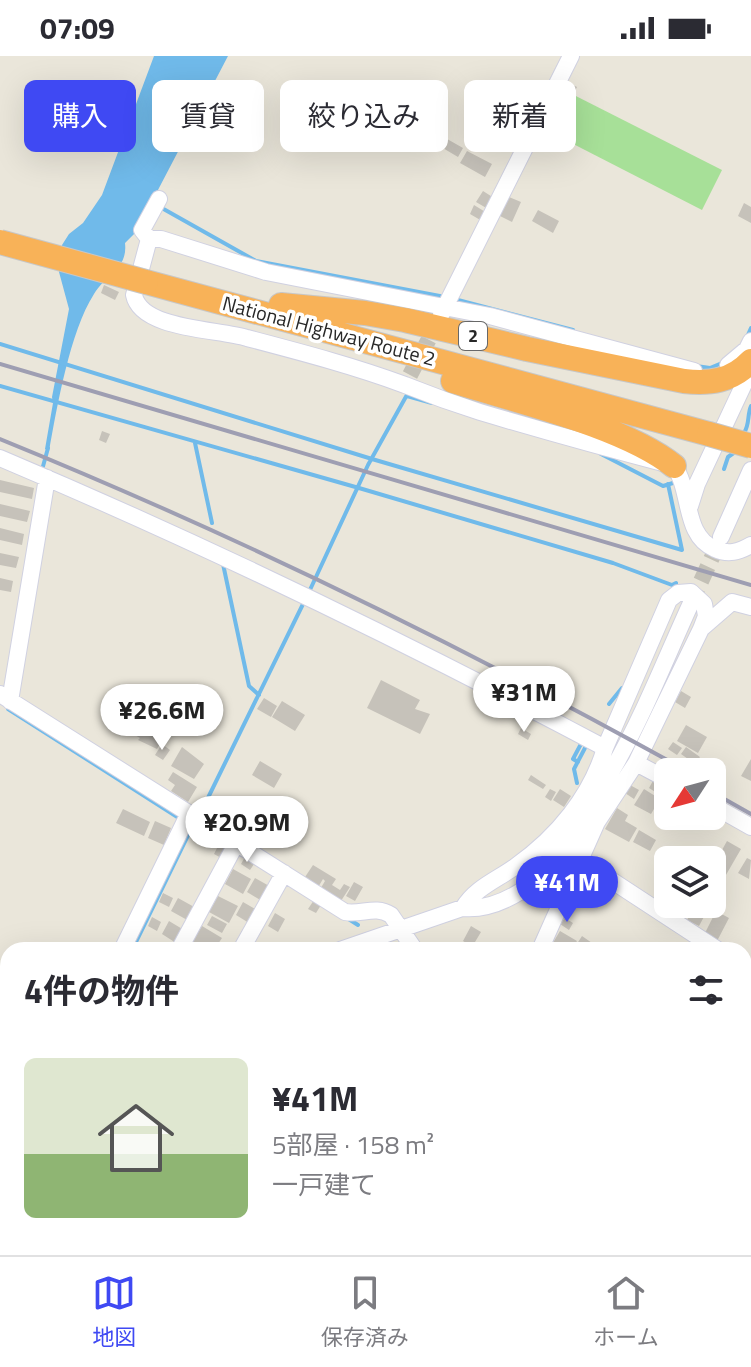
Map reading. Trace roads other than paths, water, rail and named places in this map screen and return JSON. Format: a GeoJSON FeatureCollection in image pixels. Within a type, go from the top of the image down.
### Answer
{"type":"FeatureCollection","features":[{"type":"Feature","properties":{"kind":"highway","name":"National Highway Route 2"},"geometry":{"type":"LineString","coordinates":[[0,242],[751,446]]}},
{"type":"Feature","properties":{"kind":"highway","name":"2"},"geometry":{"type":"LineString","coordinates":[[188,292],[405,320],[684,381],[701,383],[728,378],[751,361]]}},
{"type":"Feature","properties":{"kind":"highway","name":"2"},"geometry":{"type":"LineString","coordinates":[[277,317],[310,336],[590,426],[653,452],[674,466]]}},
{"type":"Feature","properties":{"kind":"street"},"geometry":{"type":"LineString","coordinates":[[446,306],[571,56]]}},
{"type":"Feature","properties":{"kind":"street"},"geometry":{"type":"LineString","coordinates":[[149,239],[142,230],[156,203]]}},
{"type":"Feature","properties":{"kind":"street"},"geometry":{"type":"LineString","coordinates":[[149,239],[161,239],[266,272],[446,306],[703,373],[724,368],[735,361],[751,341]]}},
{"type":"Feature","properties":{"kind":"street"},"geometry":{"type":"LineString","coordinates":[[149,239],[134,295],[140,309],[188,328],[229,332],[408,380],[479,411],[674,466],[685,484],[694,529],[708,547],[729,553],[751,545]]}},
{"type":"Feature","properties":{"kind":"street"},"geometry":{"type":"LineString","coordinates":[[690,508],[697,484],[751,369]]}},
{"type":"Feature","properties":{"kind":"street"},"geometry":{"type":"LineString","coordinates":[[0,458],[304,594],[457,669],[605,748]]}},
{"type":"Feature","properties":{"kind":"street"},"geometry":{"type":"LineString","coordinates":[[721,537],[751,470]]}},
{"type":"Feature","properties":{"kind":"street"},"geometry":{"type":"LineString","coordinates":[[44,479],[5,697],[186,820],[282,877],[345,912],[386,911],[410,942]]}},
{"type":"Feature","properties":{"kind":"street"},"geometry":{"type":"LineString","coordinates":[[687,592],[701,599],[706,611],[701,629],[636,763],[597,822],[567,855],[516,894],[487,908],[463,908],[471,896],[520,864],[564,823],[590,786],[666,606],[674,595],[687,592]]}},
{"type":"Feature","properties":{"kind":"street"},"geometry":{"type":"LineString","coordinates":[[701,629],[732,602],[751,607]]}},
{"type":"Feature","properties":{"kind":"street"},"geometry":{"type":"LineString","coordinates":[[365,942],[463,908],[492,894],[532,870],[579,823],[605,786],[624,750],[691,603]]}},
{"type":"Feature","properties":{"kind":"street"},"geometry":{"type":"LineString","coordinates":[[636,763],[654,773]]}},
{"type":"Feature","properties":{"kind":"street"},"geometry":{"type":"LineString","coordinates":[[726,813],[751,827]]}},
{"type":"Feature","properties":{"kind":"street"},"geometry":{"type":"LineString","coordinates":[[126,942],[186,820]]}},
{"type":"Feature","properties":{"kind":"street"},"geometry":{"type":"LineString","coordinates":[[544,942],[597,822]]}},
{"type":"Feature","properties":{"kind":"street"},"geometry":{"type":"LineString","coordinates":[[183,942],[235,847]]}},
{"type":"Feature","properties":{"kind":"street"},"geometry":{"type":"LineString","coordinates":[[582,861],[706,942]]}},
{"type":"Feature","properties":{"kind":"street"},"geometry":{"type":"LineString","coordinates":[[245,942],[282,877]]}},
{"type":"Feature","properties":{"kind":"water"},"geometry":{"type":"Polygon","coordinates":[[[154,56],[228,56],[215,80],[152,80],[152,152],[178,152],[136,232],[125,243],[120,265],[94,294],[78,328],[49,451],[45,449],[52,397],[69,309],[59,272],[62,245],[69,234],[83,223],[102,195],[118,152],[136,152],[136,104],[154,56]]]}},
{"type":"Feature","properties":{"kind":"waterway"},"geometry":{"type":"LineString","coordinates":[[160,207],[256,261],[445,297]]}},
{"type":"Feature","properties":{"kind":"waterway"},"geometry":{"type":"LineString","coordinates":[[454,299],[573,330]]}},
{"type":"Feature","properties":{"kind":"waterway"},"geometry":{"type":"LineString","coordinates":[[747,337],[751,328]]}},
{"type":"Feature","properties":{"kind":"waterway"},"geometry":{"type":"LineString","coordinates":[[0,344],[372,459],[682,550],[668,484]]}},
{"type":"Feature","properties":{"kind":"waterway"},"geometry":{"type":"LineString","coordinates":[[696,366],[710,368],[722,363]]}},
{"type":"Feature","properties":{"kind":"waterway"},"geometry":{"type":"LineString","coordinates":[[0,386],[613,563],[672,585],[676,583]]}},
{"type":"Feature","properties":{"kind":"waterway"},"geometry":{"type":"LineString","coordinates":[[309,592],[368,465],[408,393]]}},
{"type":"Feature","properties":{"kind":"waterway"},"geometry":{"type":"LineString","coordinates":[[407,396],[432,403]]}},
{"type":"Feature","properties":{"kind":"waterway"},"geometry":{"type":"LineString","coordinates":[[744,433],[751,406]]}},
{"type":"Feature","properties":{"kind":"waterway"},"geometry":{"type":"LineString","coordinates":[[195,443],[212,523]]}},
{"type":"Feature","properties":{"kind":"waterway"},"geometry":{"type":"LineString","coordinates":[[42,470],[48,448]]}},
{"type":"Feature","properties":{"kind":"waterway"},"geometry":{"type":"LineString","coordinates":[[724,469],[728,457],[735,452]]}},
{"type":"Feature","properties":{"kind":"waterway"},"geometry":{"type":"LineString","coordinates":[[601,454],[663,486],[673,483]]}},
{"type":"Feature","properties":{"kind":"waterway"},"geometry":{"type":"LineString","coordinates":[[223,564],[249,686],[259,695]]}},
{"type":"Feature","properties":{"kind":"waterway"},"geometry":{"type":"LineString","coordinates":[[202,810],[305,600]]}},
{"type":"Feature","properties":{"kind":"waterway"},"geometry":{"type":"LineString","coordinates":[[609,704],[622,688]]}},
{"type":"Feature","properties":{"kind":"waterway"},"geometry":{"type":"LineString","coordinates":[[8,705],[8,709],[182,820]]}},
{"type":"Feature","properties":{"kind":"waterway"},"geometry":{"type":"LineString","coordinates":[[578,762],[573,759],[582,742]]}},
{"type":"Feature","properties":{"kind":"waterway"},"geometry":{"type":"LineString","coordinates":[[577,783],[574,769],[586,746]]}},
{"type":"Feature","properties":{"kind":"waterway"},"geometry":{"type":"LineString","coordinates":[[136,942],[194,823]]}},
{"type":"Feature","properties":{"kind":"waterway"},"geometry":{"type":"LineString","coordinates":[[549,883],[555,901]]}},
{"type":"Feature","properties":{"kind":"waterway"},"geometry":{"type":"LineString","coordinates":[[347,918],[358,925]]}},
{"type":"Feature","properties":{"kind":"tunnel"},"geometry":{"type":"LineString","coordinates":[[410,375],[439,320]]}},
{"type":"Feature","properties":{"kind":"tunnel"},"geometry":{"type":"LineString","coordinates":[[691,603],[721,538]]}},
{"type":"Feature","properties":{"kind":"railway"},"geometry":{"type":"LineString","coordinates":[[0,364],[751,585]]}},
{"type":"Feature","properties":{"kind":"railway"},"geometry":{"type":"LineString","coordinates":[[0,439],[176,514],[349,595],[663,758]]}},
{"type":"Feature","properties":{"kind":"railway"},"geometry":{"type":"LineString","coordinates":[[726,800],[751,814]]}}]}
